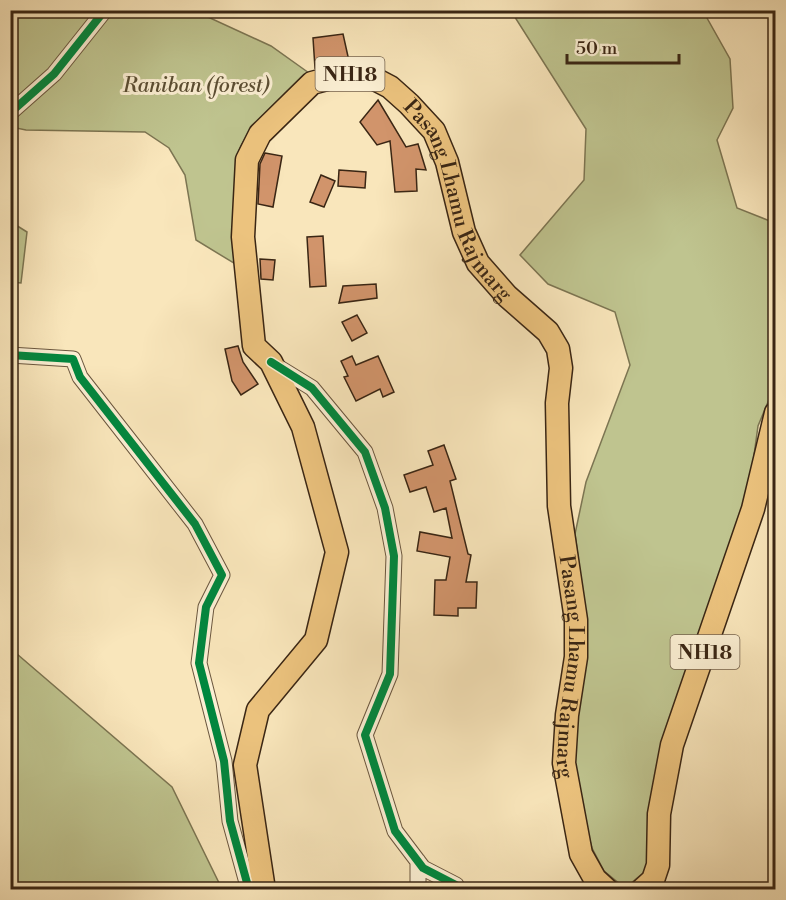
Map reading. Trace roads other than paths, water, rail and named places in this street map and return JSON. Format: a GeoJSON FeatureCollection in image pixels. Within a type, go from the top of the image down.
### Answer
{"type":"FeatureCollection","features":[{"type":"Feature","properties":{"kind":"main road","name":"Pasang Lhamu Rajmarg"},"geometry":{"type":"LineString","coordinates":[[264,890],[245,765],[258,710],[316,640],[337,552],[303,427],[271,362],[254,346],[243,237],[247,160],[260,134],[289,102],[312,83],[346,74],[369,76],[390,87],[434,131],[447,162],[464,232],[478,263],[507,296],[548,332],[558,349],[561,368],[557,403],[559,506],[576,638],[564,763],[581,854],[595,879],[607,890]]}},
{"type":"Feature","properties":{"kind":"main road","name":"NH18"},"geometry":{"type":"LineString","coordinates":[[642,890],[653,880],[658,865],[659,814],[672,745],[753,509],[776,413]]}},
{"type":"Feature","properties":{"kind":"street"},"geometry":{"type":"LineString","coordinates":[[10,113],[54,74],[105,10]]}},
{"type":"Feature","properties":{"kind":"street"},"geometry":{"type":"LineString","coordinates":[[10,355],[73,359],[80,377],[195,524],[222,575],[206,607],[199,663],[224,761],[230,821],[249,890]]}},
{"type":"Feature","properties":{"kind":"street"},"geometry":{"type":"LineString","coordinates":[[271,362],[312,388],[365,452],[385,507],[394,556],[390,674],[365,735],[395,831],[423,868],[456,885],[458,890]]}},
{"type":"Feature","properties":{"kind":"street"},"geometry":{"type":"LineString","coordinates":[[418,861],[418,890]]}},
{"type":"Feature","properties":{"kind":"park label","name":"Raniban (forest)"},"geometry":{"type":"Point","coordinates":[196,85]}}]}
